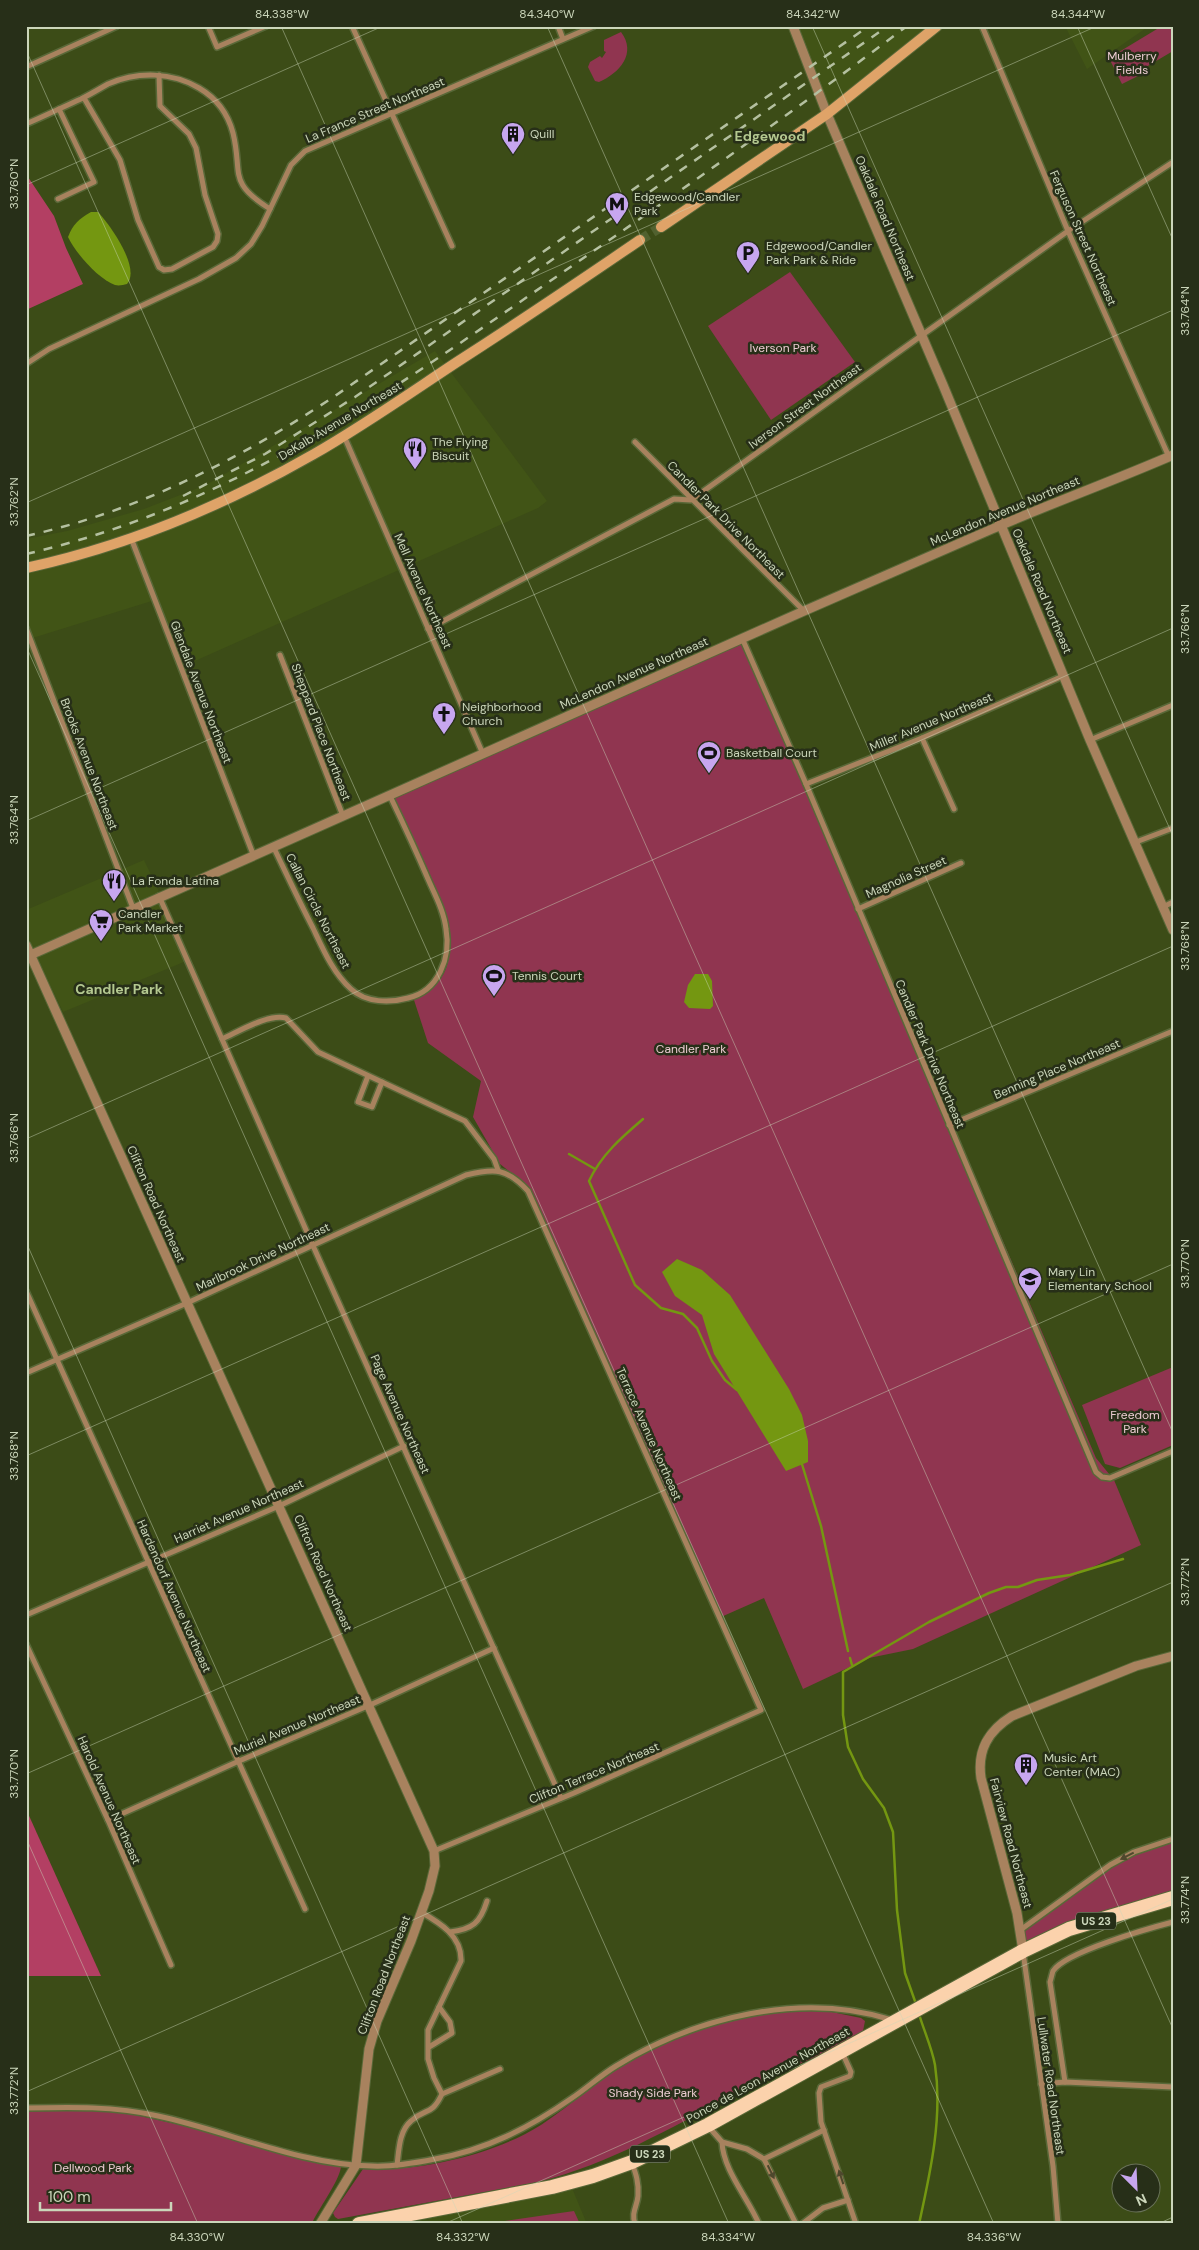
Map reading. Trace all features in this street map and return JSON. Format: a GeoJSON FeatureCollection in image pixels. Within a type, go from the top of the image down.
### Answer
{"type":"FeatureCollection","features":[{"type":"Feature","properties":{"kind":"highway","name":"Ponce de Leon Avenue Northeast"},"geometry":{"type":"LineString","coordinates":[[359,2224],[552,2187],[593,2176],[632,2162],[708,2125],[1023,1951],[1069,1929],[1173,1898]]}},
{"type":"Feature","properties":{"kind":"main road"},"geometry":{"type":"LineString","coordinates":[[660,227],[827,114],[937,26]]}},
{"type":"Feature","properties":{"kind":"main road","name":"DeKalb Avenue Northeast"},"geometry":{"type":"LineString","coordinates":[[26,568],[101,548],[172,523],[233,496],[298,463],[344,436],[640,240]]}},
{"type":"Feature","properties":{"kind":"street"},"geometry":{"type":"LineString","coordinates":[[26,67],[117,26]]}},
{"type":"Feature","properties":{"kind":"street"},"geometry":{"type":"LineString","coordinates":[[208,26],[217,47],[266,26]]}},
{"type":"Feature","properties":{"kind":"street"},"geometry":{"type":"LineString","coordinates":[[352,26],[452,246]]}},
{"type":"Feature","properties":{"kind":"street"},"geometry":{"type":"LineString","coordinates":[[558,26],[563,39]]}},
{"type":"Feature","properties":{"kind":"street","name":"La France Street Northeast"},"geometry":{"type":"LineString","coordinates":[[26,364],[49,349],[199,279],[236,258],[251,244],[291,165],[305,151],[594,26]]}},
{"type":"Feature","properties":{"kind":"street","name":"Oakdale Road Northeast"},"geometry":{"type":"LineString","coordinates":[[793,26],[827,114],[1063,676],[1173,930]]}},
{"type":"Feature","properties":{"kind":"street","name":"Ferguson Street Northeast"},"geometry":{"type":"LineString","coordinates":[[982,26],[1068,231],[1171,456]]}},
{"type":"Feature","properties":{"kind":"street"},"geometry":{"type":"LineString","coordinates":[[84,98],[120,160],[138,220],[159,267],[164,270],[172,269],[213,247],[217,241],[218,234],[205,195],[196,148],[189,134],[160,106],[158,96],[159,75]]}},
{"type":"Feature","properties":{"kind":"street"},"geometry":{"type":"LineString","coordinates":[[26,124],[110,84],[135,76],[159,75],[180,78],[202,90],[222,108],[233,133],[237,173],[244,188],[251,198],[270,209]]}},
{"type":"Feature","properties":{"kind":"street"},"geometry":{"type":"LineString","coordinates":[[58,200],[94,182],[60,109]]}},
{"type":"Feature","properties":{"kind":"street","name":"Iverson Street Northeast"},"geometry":{"type":"LineString","coordinates":[[428,628],[674,499],[691,500],[1068,231],[1173,162]]}},
{"type":"Feature","properties":{"kind":"street","name":"Mell Avenue Northeast"},"geometry":{"type":"LineString","coordinates":[[344,436],[483,754]]}},
{"type":"Feature","properties":{"kind":"street","name":"Candler Park Drive Northeast"},"geometry":{"type":"LineString","coordinates":[[635,442],[804,612]]}},
{"type":"Feature","properties":{"kind":"street","name":"McLendon Avenue Northeast"},"geometry":{"type":"LineString","coordinates":[[28,956],[253,854],[390,796],[742,638],[1001,525],[1171,456]]}},
{"type":"Feature","properties":{"kind":"street","name":"Glendale Avenue Northeast"},"geometry":{"type":"LineString","coordinates":[[131,538],[253,854]]}},
{"type":"Feature","properties":{"kind":"street","name":"Brooks Avenue Northeast"},"geometry":{"type":"LineString","coordinates":[[26,628],[133,908]]}},
{"type":"Feature","properties":{"kind":"street","name":"Candler Park Drive Northeast"},"geometry":{"type":"LineString","coordinates":[[742,638],[806,784],[949,1125],[1008,1258],[1095,1469],[1100,1476],[1110,1478],[1173,1451]]}},
{"type":"Feature","properties":{"kind":"street","name":"Sheppard Place Northeast"},"geometry":{"type":"LineString","coordinates":[[280,655],[343,816]]}},
{"type":"Feature","properties":{"kind":"street","name":"Miller Avenue Northeast"},"geometry":{"type":"LineString","coordinates":[[806,784],[922,738],[1063,676]]}},
{"type":"Feature","properties":{"kind":"street"},"geometry":{"type":"LineString","coordinates":[[1090,740],[1173,705]]}},
{"type":"Feature","properties":{"kind":"street"},"geometry":{"type":"LineString","coordinates":[[922,738],[954,809]]}},
{"type":"Feature","properties":{"kind":"street","name":"Callan Circle Northeast"},"geometry":{"type":"LineString","coordinates":[[273,846],[334,970],[351,989],[363,997],[381,1001],[399,1000],[416,996],[429,988],[440,972],[447,952],[446,929],[440,905],[390,796]]}},
{"type":"Feature","properties":{"kind":"street"},"geometry":{"type":"LineString","coordinates":[[1136,842],[1173,828]]}},
{"type":"Feature","properties":{"kind":"street","name":"Magnolia Street"},"geometry":{"type":"LineString","coordinates":[[858,910],[961,863]]}},
{"type":"Feature","properties":{"kind":"street","name":"Page Avenue Northeast"},"geometry":{"type":"LineString","coordinates":[[159,896],[312,1245],[561,1798]]}},
{"type":"Feature","properties":{"kind":"street"},"geometry":{"type":"LineString","coordinates":[[1163,906],[1173,902]]}},
{"type":"Feature","properties":{"kind":"street","name":"Clifton Road Northeast"},"geometry":{"type":"LineString","coordinates":[[26,945],[28,956],[370,1705],[434,1851],[435,1866],[421,1912],[377,2021],[370,2049],[356,2165],[320,2224]]}},
{"type":"Feature","properties":{"kind":"street"},"geometry":{"type":"LineString","coordinates":[[222,1039],[268,1019],[281,1017],[290,1021],[318,1052],[465,1121],[494,1159],[498,1170]]}},
{"type":"Feature","properties":{"kind":"street","name":"Benning Place Northeast"},"geometry":{"type":"LineString","coordinates":[[949,1125],[1173,1030]]}},
{"type":"Feature","properties":{"kind":"street"},"geometry":{"type":"LineString","coordinates":[[368,1076],[358,1102],[372,1107],[382,1082]]}},
{"type":"Feature","properties":{"kind":"street","name":"Marlbrook Drive Northeast"},"geometry":{"type":"LineString","coordinates":[[26,1373],[187,1303],[466,1175],[498,1170]]}},
{"type":"Feature","properties":{"kind":"street","name":"Terrace Avenue Northeast"},"geometry":{"type":"LineString","coordinates":[[498,1170],[520,1182],[528,1190],[761,1710]]}},
{"type":"Feature","properties":{"kind":"street","name":"Hardendorf Avenue Northeast"},"geometry":{"type":"LineString","coordinates":[[26,1291],[305,1908]]}},
{"type":"Feature","properties":{"kind":"street","name":"Harriet Avenue Northeast"},"geometry":{"type":"LineString","coordinates":[[26,1615],[279,1506],[404,1446]]}},
{"type":"Feature","properties":{"kind":"street","name":"Harold Avenue Northeast"},"geometry":{"type":"LineString","coordinates":[[26,1644],[108,1820],[171,1965]]}},
{"type":"Feature","properties":{"kind":"street","name":"Muriel Avenue Northeast"},"geometry":{"type":"LineString","coordinates":[[108,1820],[238,1761],[370,1705],[494,1648]]}},
{"type":"Feature","properties":{"kind":"street","name":"Fairview Road Northeast"},"geometry":{"type":"LineString","coordinates":[[1023,1951],[1017,1913],[981,1778],[980,1759],[986,1740],[997,1726],[1012,1716],[1128,1669],[1173,1656]]}},
{"type":"Feature","properties":{"kind":"street","name":"Clifton Terrace Northeast"},"geometry":{"type":"LineString","coordinates":[[434,1851],[561,1798],[761,1710]]}},
{"type":"Feature","properties":{"kind":"street"},"geometry":{"type":"LineString","coordinates":[[1020,1931],[1110,1865],[1134,1852],[1173,1839]]}},
{"type":"Feature","properties":{"kind":"street"},"geometry":{"type":"LineString","coordinates":[[450,1932],[472,1926],[482,1918],[488,1901]]}},
{"type":"Feature","properties":{"kind":"street"},"geometry":{"type":"LineString","coordinates":[[421,1912],[439,1922],[450,1932],[461,1952],[461,1961],[428,2030],[428,2059],[442,2094]]}},
{"type":"Feature","properties":{"kind":"street"},"geometry":{"type":"LineString","coordinates":[[1065,2082],[1050,1982],[1053,1971],[1063,1962],[1108,1942],[1173,1922]]}},
{"type":"Feature","properties":{"kind":"street","name":"Lullwater Road Northeast"},"geometry":{"type":"LineString","coordinates":[[1023,1951],[1057,2198],[1058,2224]]}},
{"type":"Feature","properties":{"kind":"street"},"geometry":{"type":"LineString","coordinates":[[429,2047],[452,2033],[450,2022],[439,2007]]}},
{"type":"Feature","properties":{"kind":"street"},"geometry":{"type":"LineString","coordinates":[[26,2108],[110,2108],[157,2115],[323,2161],[356,2165],[396,2165],[469,2152],[505,2138],[531,2126],[615,2066],[662,2041],[712,2022],[765,2010],[818,2009],[870,2012],[897,2021]]}},
{"type":"Feature","properties":{"kind":"street"},"geometry":{"type":"LineString","coordinates":[[842,2052],[851,2072],[850,2076],[821,2087],[819,2093],[824,2130],[856,2224]]}},
{"type":"Feature","properties":{"kind":"street"},"geometry":{"type":"LineString","coordinates":[[396,2165],[400,2140],[409,2122],[436,2106],[442,2094],[500,2069]]}},
{"type":"Feature","properties":{"kind":"street"},"geometry":{"type":"LineString","coordinates":[[1041,2084],[1065,2082],[1173,2087]]}},
{"type":"Feature","properties":{"kind":"street"},"geometry":{"type":"LineString","coordinates":[[708,2125],[722,2142],[747,2149],[764,2158],[796,2224]]}},
{"type":"Feature","properties":{"kind":"street"},"geometry":{"type":"LineString","coordinates":[[764,2158],[824,2130]]}},
{"type":"Feature","properties":{"kind":"street"},"geometry":{"type":"LineString","coordinates":[[722,2142],[722,2151],[726,2158],[727,2168],[746,2196],[759,2224]]}},
{"type":"Feature","properties":{"kind":"street"},"geometry":{"type":"LineString","coordinates":[[726,2158],[732,2146]]}},
{"type":"Feature","properties":{"kind":"street"},"geometry":{"type":"LineString","coordinates":[[632,2162],[638,2180],[638,2198],[632,2214],[635,2224]]}},
{"type":"Feature","properties":{"kind":"street"},"geometry":{"type":"LineString","coordinates":[[802,2224],[823,2208],[848,2200]]}},
{"type":"Feature","properties":{"kind":"shaded area"},"geometry":{"type":"Polygon","coordinates":[[[790,26],[938,26],[828,116],[790,26]]]}},
{"type":"Feature","properties":{"kind":"shaded area"},"geometry":{"type":"Polygon","coordinates":[[[1065,26],[1149,26],[1087,69],[1065,26]]]}},
{"type":"Feature","properties":{"kind":"shaded area"},"geometry":{"type":"Polygon","coordinates":[[[26,174],[54,216],[66,248],[83,284],[26,310],[26,174]]]}},
{"type":"Feature","properties":{"kind":"shaded area"},"geometry":{"type":"Polygon","coordinates":[[[91,212],[98,212],[110,226],[122,247],[130,268],[130,277],[127,284],[115,285],[101,277],[81,257],[68,237],[77,222],[91,212]]]}},
{"type":"Feature","properties":{"kind":"shaded area"},"geometry":{"type":"Polygon","coordinates":[[[435,351],[547,501],[538,508],[179,668],[155,600],[26,640],[26,539],[67,531],[144,509],[206,485],[435,351]]]}},
{"type":"Feature","properties":{"kind":"shaded area"},"geometry":{"type":"Polygon","coordinates":[[[144,860],[191,959],[63,1012],[26,935],[26,910],[144,860]]]}},
{"type":"Feature","properties":{"kind":"shaded area"},"geometry":{"type":"Polygon","coordinates":[[[695,974],[708,974],[712,981],[713,1006],[710,1009],[689,1008],[684,1002],[688,985],[695,974]]]}},
{"type":"Feature","properties":{"kind":"shaded area"},"geometry":{"type":"Polygon","coordinates":[[[677,1259],[702,1270],[730,1295],[789,1389],[802,1415],[808,1441],[808,1462],[786,1471],[714,1354],[702,1315],[675,1296],[662,1272],[677,1259]]]}},
{"type":"Feature","properties":{"kind":"shaded area"},"geometry":{"type":"Polygon","coordinates":[[[26,1809],[101,1976],[26,1976],[26,1809]]]}},
{"type":"Feature","properties":{"kind":"shaded area"},"geometry":{"type":"Polygon","coordinates":[[[572,2188],[587,2224],[362,2224],[572,2188]]]}},
{"type":"Feature","properties":{"kind":"green space","name":"Mulberry Fields"},"geometry":{"type":"Polygon","coordinates":[[[1162,26],[1173,26],[1173,51],[1146,67],[1148,71],[1122,84],[1109,58],[1162,26]]]}},
{"type":"Feature","properties":{"kind":"green space"},"geometry":{"type":"Polygon","coordinates":[[[621,32],[626,40],[627,47],[627,55],[624,62],[607,78],[599,82],[595,81],[588,67],[590,62],[600,56],[602,58],[606,52],[604,51],[604,40],[621,32]]]}},
{"type":"Feature","properties":{"kind":"green space","name":"Iverson Park"},"geometry":{"type":"Polygon","coordinates":[[[790,272],[855,362],[771,420],[708,326],[790,272]]]}},
{"type":"Feature","properties":{"kind":"green space","name":"Candler Park"},"geometry":{"type":"Polygon","coordinates":[[[745,640],[1096,1458],[1114,1480],[1141,1545],[913,1649],[869,1658],[803,1689],[764,1598],[721,1617],[530,1188],[500,1164],[473,1117],[481,1081],[428,1043],[414,1000],[441,978],[448,960],[449,938],[444,913],[435,887],[392,798],[448,769],[745,640]]]}},
{"type":"Feature","properties":{"kind":"green space","name":"Freedom Park"},"geometry":{"type":"Polygon","coordinates":[[[1173,1367],[1173,1445],[1120,1468],[1105,1464],[1082,1405],[1173,1367]]]}},
{"type":"Feature","properties":{"kind":"green space"},"geometry":{"type":"Polygon","coordinates":[[[1173,1838],[1173,1892],[1025,1947],[1022,1934],[1030,1925],[1121,1857],[1173,1838]]]}},
{"type":"Feature","properties":{"kind":"green space","name":"Shady Side Park"},"geometry":{"type":"Polygon","coordinates":[[[822,2010],[861,2018],[865,2021],[862,2036],[766,2080],[615,2155],[538,2182],[338,2219],[333,2213],[363,2169],[407,2168],[431,2164],[479,2153],[501,2145],[541,2125],[600,2081],[637,2057],[684,2035],[753,2015],[822,2010]]]}},
{"type":"Feature","properties":{"kind":"green space","name":"Dellwood Park"},"geometry":{"type":"Polygon","coordinates":[[[99,2110],[122,2112],[194,2128],[341,2167],[340,2173],[313,2221],[315,2222],[306,2224],[26,2223],[26,2111],[99,2110]]]}},
{"type":"Feature","properties":{"kind":"green space"},"geometry":{"type":"Polygon","coordinates":[[[574,2211],[580,2224],[484,2224],[574,2211]]]}},
{"type":"Feature","properties":{"kind":"waterway"},"geometry":{"type":"LineString","coordinates":[[643,1119],[606,1155],[589,1181],[635,1285],[661,1308],[683,1314],[697,1328],[712,1361],[725,1380],[737,1390]]}},
{"type":"Feature","properties":{"kind":"waterway"},"geometry":{"type":"LineString","coordinates":[[569,1154],[595,1169]]}},
{"type":"Feature","properties":{"kind":"waterway"},"geometry":{"type":"LineString","coordinates":[[801,1461],[821,1526],[848,1651]]}},
{"type":"Feature","properties":{"kind":"waterway"},"geometry":{"type":"LineString","coordinates":[[916,2004],[905,1973],[897,1910],[893,1832],[884,1808],[863,1779],[848,1747],[843,1715],[843,1672],[929,1622],[989,1593],[1006,1587],[1018,1587],[1037,1580],[1070,1575],[1123,1559]]}},
{"type":"Feature","properties":{"kind":"waterway"},"geometry":{"type":"LineString","coordinates":[[850,1658],[852,1665]]}},
{"type":"Feature","properties":{"kind":"waterway"},"geometry":{"type":"LineString","coordinates":[[919,2014],[935,2065],[937,2085],[934,2145],[919,2224]]}},
{"type":"Feature","properties":{"kind":"tunnel"},"geometry":{"type":"LineString","coordinates":[[640,240],[661,227]]}},
{"type":"Feature","properties":{"kind":"railway"},"geometry":{"type":"LineString","coordinates":[[26,536],[109,512],[148,497],[187,480],[263,441],[335,396],[869,26]]}},
{"type":"Feature","properties":{"kind":"railway"},"geometry":{"type":"LineString","coordinates":[[183,496],[265,454],[355,397],[888,26]]}},
{"type":"Feature","properties":{"kind":"railway"},"geometry":{"type":"LineString","coordinates":[[26,554],[99,534],[168,509],[234,479],[298,446],[360,409],[421,370],[635,222],[907,26]]}},
{"type":"Feature","properties":{"kind":"place","name":"Quill"},"geometry":{"type":"Point","coordinates":[513,155]}},
{"type":"Feature","properties":{"kind":"place","name":"Edgewood/Candler Park"},"geometry":{"type":"Point","coordinates":[617,225]}},
{"type":"Feature","properties":{"kind":"place","name":"Edgewood/Candler Park Park & Ride"},"geometry":{"type":"Point","coordinates":[748,274]}},
{"type":"Feature","properties":{"kind":"place","name":"The Flying Biscuit"},"geometry":{"type":"Point","coordinates":[415,470]}},
{"type":"Feature","properties":{"kind":"place","name":"Neighborhood Church"},"geometry":{"type":"Point","coordinates":[444,735]}},
{"type":"Feature","properties":{"kind":"place","name":"Basketball Court"},"geometry":{"type":"Point","coordinates":[709,774]}},
{"type":"Feature","properties":{"kind":"place","name":"La Fonda Latina"},"geometry":{"type":"Point","coordinates":[114,902]}},
{"type":"Feature","properties":{"kind":"place","name":"Candler Park Market"},"geometry":{"type":"Point","coordinates":[101,942]}},
{"type":"Feature","properties":{"kind":"place","name":"Tennis Court"},"geometry":{"type":"Point","coordinates":[494,997]}},
{"type":"Feature","properties":{"kind":"place","name":"Mary Lin Elementary School"},"geometry":{"type":"Point","coordinates":[1030,1300]}},
{"type":"Feature","properties":{"kind":"place","name":"Music Art Center (MAC)"},"geometry":{"type":"Point","coordinates":[1026,1786]}},
{"type":"Feature","properties":{"kind":"district","name":"Edgewood"},"geometry":{"type":"Point","coordinates":[770,136]}},
{"type":"Feature","properties":{"kind":"district","name":"Candler Park"},"geometry":{"type":"Point","coordinates":[119,989]}}]}
